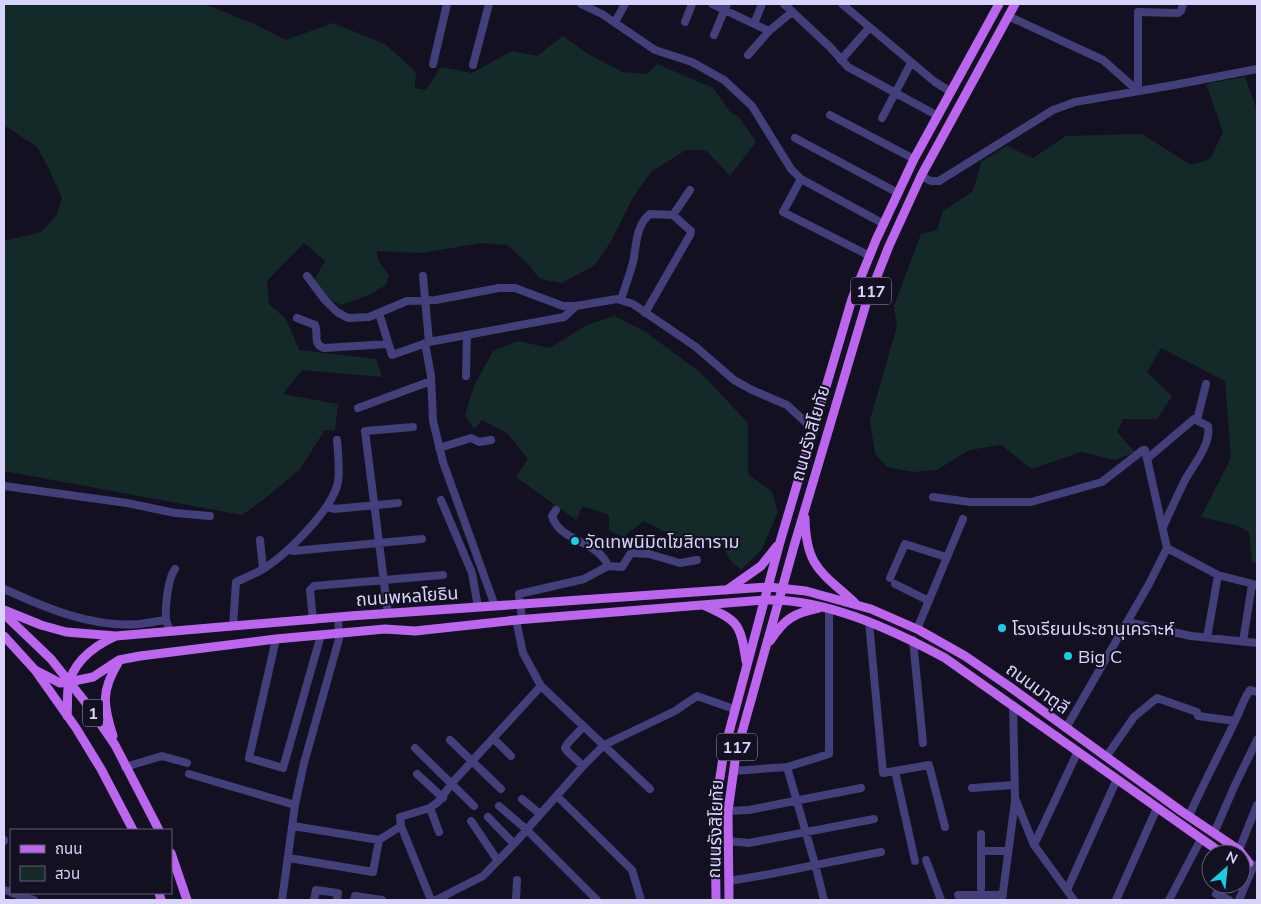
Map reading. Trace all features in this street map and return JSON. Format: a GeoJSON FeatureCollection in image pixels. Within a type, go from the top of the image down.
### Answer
{"type":"FeatureCollection","features":[{"type":"Feature","properties":{"kind":"main road","name":"ถนนรังสิโยทัย"},"geometry":{"type":"LineString","coordinates":[[716,900],[716,803],[724,751],[780,542],[852,300],[914,159],[999,4]]}},
{"type":"Feature","properties":{"kind":"main road","name":"ถนนรังสิโยทัย"},"geometry":{"type":"LineString","coordinates":[[729,900],[728,811],[733,770],[743,723],[866,304],[922,176],[1015,4]]}},
{"type":"Feature","properties":{"kind":"main road"},"geometry":{"type":"LineString","coordinates":[[981,37],[993,44]]}},
{"type":"Feature","properties":{"kind":"main road"},"geometry":{"type":"LineString","coordinates":[[805,507],[806,533],[812,560],[832,584],[858,605]]}},
{"type":"Feature","properties":{"kind":"main road"},"geometry":{"type":"LineString","coordinates":[[727,590],[761,566],[780,542]]}},
{"type":"Feature","properties":{"kind":"main road","name":"ถนนพหลโยธิน"},"geometry":{"type":"LineString","coordinates":[[67,716],[69,682],[74,669],[88,652],[116,636],[478,607],[768,587],[782,588]]}},
{"type":"Feature","properties":{"kind":"main road","name":"ถนนมาตุลี"},"geometry":{"type":"LineString","coordinates":[[782,588],[806,591],[858,605],[917,630],[964,656],[1230,844]]}},
{"type":"Feature","properties":{"kind":"main road","name":"ถนนมาตุลี"},"geometry":{"type":"LineString","coordinates":[[765,600],[779,599],[826,609],[869,622],[912,640],[945,658],[1208,844]]}},
{"type":"Feature","properties":{"kind":"main road","name":"ถนนพหลโยธิน"},"geometry":{"type":"LineString","coordinates":[[35,670],[60,683],[93,676],[119,660],[276,639],[385,629],[415,631],[519,619],[765,600]]}},
{"type":"Feature","properties":{"kind":"main road"},"geometry":{"type":"LineString","coordinates":[[701,604],[733,621],[743,640],[746,666]]}},
{"type":"Feature","properties":{"kind":"main road"},"geometry":{"type":"LineString","coordinates":[[764,650],[775,633],[790,617],[826,609]]}},
{"type":"Feature","properties":{"kind":"main road"},"geometry":{"type":"LineString","coordinates":[[4,612],[41,626],[66,632],[116,636]]}},
{"type":"Feature","properties":{"kind":"main road","name":"1"},"geometry":{"type":"LineString","coordinates":[[4,612],[51,659],[116,745],[125,767],[158,829]]}},
{"type":"Feature","properties":{"kind":"main road","name":"ถนนพหลโยธิน"},"geometry":{"type":"LineString","coordinates":[[4,636],[35,670],[67,716],[101,769],[132,829]]}},
{"type":"Feature","properties":{"kind":"main road"},"geometry":{"type":"LineString","coordinates":[[116,745],[108,721],[104,700],[108,678],[119,660]]}},
{"type":"Feature","properties":{"kind":"main road"},"geometry":{"type":"LineString","coordinates":[[1013,705],[1020,695]]}},
{"type":"Feature","properties":{"kind":"main road"},"geometry":{"type":"LineString","coordinates":[[172,857],[187,900]]}},
{"type":"Feature","properties":{"kind":"main road"},"geometry":{"type":"LineString","coordinates":[[716,885],[729,883]]}},
{"type":"Feature","properties":{"kind":"street"},"geometry":{"type":"LineString","coordinates":[[433,64],[447,4]]}},
{"type":"Feature","properties":{"kind":"street"},"geometry":{"type":"LineString","coordinates":[[472,65],[490,4]]}},
{"type":"Feature","properties":{"kind":"street"},"geometry":{"type":"LineString","coordinates":[[581,4],[615,22],[655,50],[692,62],[724,80],[752,106],[791,169],[801,179],[884,224]]}},
{"type":"Feature","properties":{"kind":"street"},"geometry":{"type":"LineString","coordinates":[[615,22],[625,4]]}},
{"type":"Feature","properties":{"kind":"street"},"geometry":{"type":"LineString","coordinates":[[685,22],[692,4]]}},
{"type":"Feature","properties":{"kind":"street"},"geometry":{"type":"LineString","coordinates":[[712,4],[726,7],[769,31]]}},
{"type":"Feature","properties":{"kind":"street"},"geometry":{"type":"LineString","coordinates":[[754,24],[762,4]]}},
{"type":"Feature","properties":{"kind":"street"},"geometry":{"type":"LineString","coordinates":[[784,4],[848,67],[938,116]]}},
{"type":"Feature","properties":{"kind":"street"},"geometry":{"type":"LineString","coordinates":[[842,4],[911,63],[951,92]]}},
{"type":"Feature","properties":{"kind":"street"},"geometry":{"type":"LineString","coordinates":[[1138,91],[1138,12],[1178,13],[1181,11],[1183,4]]}},
{"type":"Feature","properties":{"kind":"street"},"geometry":{"type":"LineString","coordinates":[[714,35],[726,7]]}},
{"type":"Feature","properties":{"kind":"street"},"geometry":{"type":"LineString","coordinates":[[748,55],[769,31],[792,12]]}},
{"type":"Feature","properties":{"kind":"street"},"geometry":{"type":"LineString","coordinates":[[1008,16],[1103,60],[1138,91]]}},
{"type":"Feature","properties":{"kind":"street"},"geometry":{"type":"LineString","coordinates":[[841,60],[870,28]]}},
{"type":"Feature","properties":{"kind":"street"},"geometry":{"type":"LineString","coordinates":[[882,118],[911,63]]}},
{"type":"Feature","properties":{"kind":"street"},"geometry":{"type":"LineString","coordinates":[[922,176],[931,181],[939,181],[1053,110],[1075,102],[1257,69]]}},
{"type":"Feature","properties":{"kind":"street"},"geometry":{"type":"LineString","coordinates":[[830,115],[914,159]]}},
{"type":"Feature","properties":{"kind":"street"},"geometry":{"type":"LineString","coordinates":[[795,138],[898,193]]}},
{"type":"Feature","properties":{"kind":"street"},"geometry":{"type":"LineString","coordinates":[[801,179],[783,212],[870,256]]}},
{"type":"Feature","properties":{"kind":"street"},"geometry":{"type":"LineString","coordinates":[[673,215],[690,190]]}},
{"type":"Feature","properties":{"kind":"street"},"geometry":{"type":"LineString","coordinates":[[621,300],[634,258],[637,237],[646,217],[650,214],[673,215],[691,231],[690,235],[645,312]]}},
{"type":"Feature","properties":{"kind":"street"},"geometry":{"type":"LineString","coordinates":[[307,276],[325,300],[337,312],[348,318],[369,317],[407,301],[436,300],[499,288],[515,288],[550,302],[576,306],[617,299],[621,300],[634,304],[696,347],[734,380],[787,405],[813,429]]}},
{"type":"Feature","properties":{"kind":"street"},"geometry":{"type":"LineString","coordinates":[[423,276],[433,421],[443,462],[495,606]]}},
{"type":"Feature","properties":{"kind":"street"},"geometry":{"type":"LineString","coordinates":[[379,313],[392,356],[427,342],[564,317],[576,306]]}},
{"type":"Feature","properties":{"kind":"street"},"geometry":{"type":"LineString","coordinates":[[297,318],[315,325],[317,329],[316,342],[324,348],[388,344]]}},
{"type":"Feature","properties":{"kind":"street"},"geometry":{"type":"LineString","coordinates":[[466,376],[467,335]]}},
{"type":"Feature","properties":{"kind":"street"},"geometry":{"type":"LineString","coordinates":[[358,408],[431,381]]}},
{"type":"Feature","properties":{"kind":"street"},"geometry":{"type":"LineString","coordinates":[[1197,420],[1206,384]]}},
{"type":"Feature","properties":{"kind":"street"},"geometry":{"type":"LineString","coordinates":[[1148,458],[1191,421],[1197,420],[1208,426],[1208,435],[1202,451],[1186,478],[1162,527]]}},
{"type":"Feature","properties":{"kind":"street"},"geometry":{"type":"LineString","coordinates":[[388,614],[365,431],[413,428]]}},
{"type":"Feature","properties":{"kind":"street"},"geometry":{"type":"LineString","coordinates":[[439,448],[470,438],[479,442],[491,440]]}},
{"type":"Feature","properties":{"kind":"street"},"geometry":{"type":"LineString","coordinates":[[233,626],[236,582],[263,569],[293,545],[327,507],[338,483],[337,440]]}},
{"type":"Feature","properties":{"kind":"street"},"geometry":{"type":"LineString","coordinates":[[933,496],[970,502],[1031,502],[1102,482],[1143,450],[1146,450],[1167,548],[1066,728]]}},
{"type":"Feature","properties":{"kind":"street"},"geometry":{"type":"LineString","coordinates":[[4,486],[127,503],[175,513],[210,516]]}},
{"type":"Feature","properties":{"kind":"street"},"geometry":{"type":"LineString","coordinates":[[441,500],[472,573],[478,607]]}},
{"type":"Feature","properties":{"kind":"street"},"geometry":{"type":"LineString","coordinates":[[327,507],[335,509],[398,504]]}},
{"type":"Feature","properties":{"kind":"street"},"geometry":{"type":"LineString","coordinates":[[556,510],[552,516],[562,531],[597,550],[606,560],[608,566]]}},
{"type":"Feature","properties":{"kind":"street"},"geometry":{"type":"LineString","coordinates":[[917,630],[963,519]]}},
{"type":"Feature","properties":{"kind":"street"},"geometry":{"type":"LineString","coordinates":[[293,551],[422,539]]}},
{"type":"Feature","properties":{"kind":"street"},"geometry":{"type":"LineString","coordinates":[[260,540],[263,569]]}},
{"type":"Feature","properties":{"kind":"street"},"geometry":{"type":"LineString","coordinates":[[929,601],[892,581],[905,544],[946,557]]}},
{"type":"Feature","properties":{"kind":"street"},"geometry":{"type":"LineString","coordinates":[[1167,548],[1218,575],[1254,585],[1242,642]]}},
{"type":"Feature","properties":{"kind":"street"},"geometry":{"type":"LineString","coordinates":[[650,789],[541,686],[523,653],[519,619],[520,594],[584,579],[608,566],[622,567],[631,553],[649,554],[680,563],[697,560]]}},
{"type":"Feature","properties":{"kind":"street"},"geometry":{"type":"LineString","coordinates":[[170,631],[166,620],[170,579],[175,569]]}},
{"type":"Feature","properties":{"kind":"street"},"geometry":{"type":"LineString","coordinates":[[313,620],[310,596],[312,588],[443,575]]}},
{"type":"Feature","properties":{"kind":"street"},"geometry":{"type":"LineString","coordinates":[[1206,638],[1218,575]]}},
{"type":"Feature","properties":{"kind":"street"},"geometry":{"type":"LineString","coordinates":[[4,589],[40,605],[82,619],[108,623],[138,624],[166,620]]}},
{"type":"Feature","properties":{"kind":"street"},"geometry":{"type":"LineString","coordinates":[[733,770],[787,767],[829,754],[826,609]]}},
{"type":"Feature","properties":{"kind":"street"},"geometry":{"type":"LineString","coordinates":[[282,900],[295,805],[304,763],[340,634],[338,618]]}},
{"type":"Feature","properties":{"kind":"street"},"geometry":{"type":"LineString","coordinates":[[869,622],[883,773],[929,764],[945,827]]}},
{"type":"Feature","properties":{"kind":"street"},"geometry":{"type":"LineString","coordinates":[[1127,622],[1206,638],[1257,643]]}},
{"type":"Feature","properties":{"kind":"street"},"geometry":{"type":"LineString","coordinates":[[276,639],[249,758],[283,768],[321,635]]}},
{"type":"Feature","properties":{"kind":"street"},"geometry":{"type":"LineString","coordinates":[[912,640],[923,744]]}},
{"type":"Feature","properties":{"kind":"street"},"geometry":{"type":"LineString","coordinates":[[431,900],[401,826],[400,817],[430,808],[443,798],[452,783],[471,761],[541,686]]}},
{"type":"Feature","properties":{"kind":"street"},"geometry":{"type":"LineString","coordinates":[[1189,816],[1250,690],[1257,692]]}},
{"type":"Feature","properties":{"kind":"street"},"geometry":{"type":"LineString","coordinates":[[436,900],[483,876],[604,745],[675,711],[697,696],[734,709]]}},
{"type":"Feature","properties":{"kind":"street"},"geometry":{"type":"LineString","coordinates":[[1106,757],[1134,717],[1157,698],[1197,712],[1198,716],[1235,721]]}},
{"type":"Feature","properties":{"kind":"street"},"geometry":{"type":"LineString","coordinates":[[958,894],[1002,898],[1015,798],[1013,705]]}},
{"type":"Feature","properties":{"kind":"street"},"geometry":{"type":"LineString","coordinates":[[583,766],[567,752],[566,748],[568,743],[584,727]]}},
{"type":"Feature","properties":{"kind":"street"},"geometry":{"type":"LineString","coordinates":[[493,738],[512,756]]}},
{"type":"Feature","properties":{"kind":"street"},"geometry":{"type":"LineString","coordinates":[[450,740],[501,789]]}},
{"type":"Feature","properties":{"kind":"street"},"geometry":{"type":"LineString","coordinates":[[1214,834],[1257,740]]}},
{"type":"Feature","properties":{"kind":"street"},"geometry":{"type":"LineString","coordinates":[[415,748],[474,806]]}},
{"type":"Feature","properties":{"kind":"street"},"geometry":{"type":"LineString","coordinates":[[1034,845],[1078,751]]}},
{"type":"Feature","properties":{"kind":"street"},"geometry":{"type":"LineString","coordinates":[[125,767],[162,756],[187,763]]}},
{"type":"Feature","properties":{"kind":"street"},"geometry":{"type":"LineString","coordinates":[[787,767],[815,864],[822,900]]}},
{"type":"Feature","properties":{"kind":"street"},"geometry":{"type":"LineString","coordinates":[[895,771],[915,860]]}},
{"type":"Feature","properties":{"kind":"street"},"geometry":{"type":"LineString","coordinates":[[189,774],[295,805]]}},
{"type":"Feature","properties":{"kind":"street"},"geometry":{"type":"LineString","coordinates":[[417,774],[443,798]]}},
{"type":"Feature","properties":{"kind":"street"},"geometry":{"type":"LineString","coordinates":[[1070,896],[1117,779]]}},
{"type":"Feature","properties":{"kind":"street"},"geometry":{"type":"LineString","coordinates":[[972,788],[1014,785]]}},
{"type":"Feature","properties":{"kind":"street"},"geometry":{"type":"LineString","coordinates":[[728,811],[749,810],[861,788]]}},
{"type":"Feature","properties":{"kind":"street"},"geometry":{"type":"LineString","coordinates":[[557,796],[632,870],[641,900]]}},
{"type":"Feature","properties":{"kind":"street"},"geometry":{"type":"LineString","coordinates":[[1015,798],[1034,845],[1070,896]]}},
{"type":"Feature","properties":{"kind":"street"},"geometry":{"type":"LineString","coordinates":[[522,799],[540,814]]}},
{"type":"Feature","properties":{"kind":"street"},"geometry":{"type":"LineString","coordinates":[[1241,844],[1257,805]]}},
{"type":"Feature","properties":{"kind":"street"},"geometry":{"type":"LineString","coordinates":[[499,806],[527,830],[597,900]]}},
{"type":"Feature","properties":{"kind":"street"},"geometry":{"type":"LineString","coordinates":[[430,808],[440,832]]}},
{"type":"Feature","properties":{"kind":"street"},"geometry":{"type":"LineString","coordinates":[[1116,900],[1157,808]]}},
{"type":"Feature","properties":{"kind":"street"},"geometry":{"type":"LineString","coordinates":[[488,817],[514,844]]}},
{"type":"Feature","properties":{"kind":"street"},"geometry":{"type":"LineString","coordinates":[[728,841],[749,843],[874,819]]}},
{"type":"Feature","properties":{"kind":"street"},"geometry":{"type":"LineString","coordinates":[[471,821],[498,861]]}},
{"type":"Feature","properties":{"kind":"street"},"geometry":{"type":"LineString","coordinates":[[293,826],[379,840],[401,826]]}},
{"type":"Feature","properties":{"kind":"street"},"geometry":{"type":"LineString","coordinates":[[980,888],[981,834]]}},
{"type":"Feature","properties":{"kind":"street"},"geometry":{"type":"LineString","coordinates":[[1169,900],[1201,839]]}},
{"type":"Feature","properties":{"kind":"street"},"geometry":{"type":"LineString","coordinates":[[289,858],[374,872],[379,840]]}},
{"type":"Feature","properties":{"kind":"street"},"geometry":{"type":"LineString","coordinates":[[981,851],[1008,851]]}},
{"type":"Feature","properties":{"kind":"street"},"geometry":{"type":"LineString","coordinates":[[729,883],[881,852]]}},
{"type":"Feature","properties":{"kind":"street"},"geometry":{"type":"LineString","coordinates":[[926,860],[941,900]]}},
{"type":"Feature","properties":{"kind":"street"},"geometry":{"type":"LineString","coordinates":[[516,900],[518,880]]}},
{"type":"Feature","properties":{"kind":"street"},"geometry":{"type":"LineString","coordinates":[[314,900],[316,890],[338,893],[337,900]]}},
{"type":"Feature","properties":{"kind":"street"},"geometry":{"type":"LineString","coordinates":[[15,894],[34,900]]}},
{"type":"Feature","properties":{"kind":"street"},"geometry":{"type":"LineString","coordinates":[[1216,894],[1229,900]]}},
{"type":"Feature","properties":{"kind":"street"},"geometry":{"type":"LineString","coordinates":[[354,900],[355,896],[382,900]]}},
{"type":"Feature","properties":{"kind":"green space"},"geometry":{"type":"Polygon","coordinates":[[[4,4],[205,4],[254,24],[286,40],[333,23],[385,44],[416,72],[415,88],[426,90],[441,67],[472,73],[512,51],[537,56],[563,36],[588,54],[623,72],[647,74],[657,64],[713,88],[730,112],[739,117],[756,142],[730,176],[706,150],[686,150],[651,172],[634,196],[610,243],[595,265],[562,283],[540,279],[526,262],[507,245],[481,243],[422,253],[377,251],[378,260],[389,275],[386,285],[369,295],[341,305],[327,298],[314,280],[325,261],[304,243],[267,281],[269,304],[286,319],[299,350],[376,359],[382,377],[302,370],[283,394],[338,404],[335,431],[325,430],[300,469],[242,515],[4,471],[4,241],[41,232],[56,216],[62,198],[37,147],[7,127],[4,127],[4,4]]]}},
{"type":"Feature","properties":{"kind":"green space"},"geometry":{"type":"Polygon","coordinates":[[[1245,77],[1257,110],[1257,563],[1252,563],[1249,532],[1235,525],[1201,517],[1231,458],[1225,381],[1161,348],[1147,372],[1172,396],[1157,419],[1123,419],[1117,432],[1135,452],[1115,460],[1081,452],[1032,469],[1001,445],[969,450],[937,470],[913,472],[887,467],[875,454],[870,420],[897,326],[894,306],[921,234],[937,230],[943,211],[973,191],[981,162],[1007,146],[1033,158],[1066,136],[1142,134],[1191,165],[1210,159],[1223,132],[1206,84],[1245,77]]]}},
{"type":"Feature","properties":{"kind":"green space"},"geometry":{"type":"Polygon","coordinates":[[[614,316],[644,331],[700,372],[748,423],[748,474],[772,492],[778,512],[762,549],[741,570],[730,560],[719,538],[707,536],[700,550],[644,521],[623,537],[609,530],[609,515],[583,506],[576,520],[516,477],[528,459],[507,433],[482,420],[474,429],[465,415],[474,386],[493,351],[518,341],[550,348],[587,325],[614,316]]]}},
{"type":"Feature","properties":{"kind":"place","name":"วัดเทพนิมิตโฆสิตาราม"},"geometry":{"type":"Point","coordinates":[575,541]}},
{"type":"Feature","properties":{"kind":"place","name":"โรงเรียนประชานุเคราะห์"},"geometry":{"type":"Point","coordinates":[1002,628]}},
{"type":"Feature","properties":{"kind":"place","name":"Big C"},"geometry":{"type":"Point","coordinates":[1068,656]}}]}
